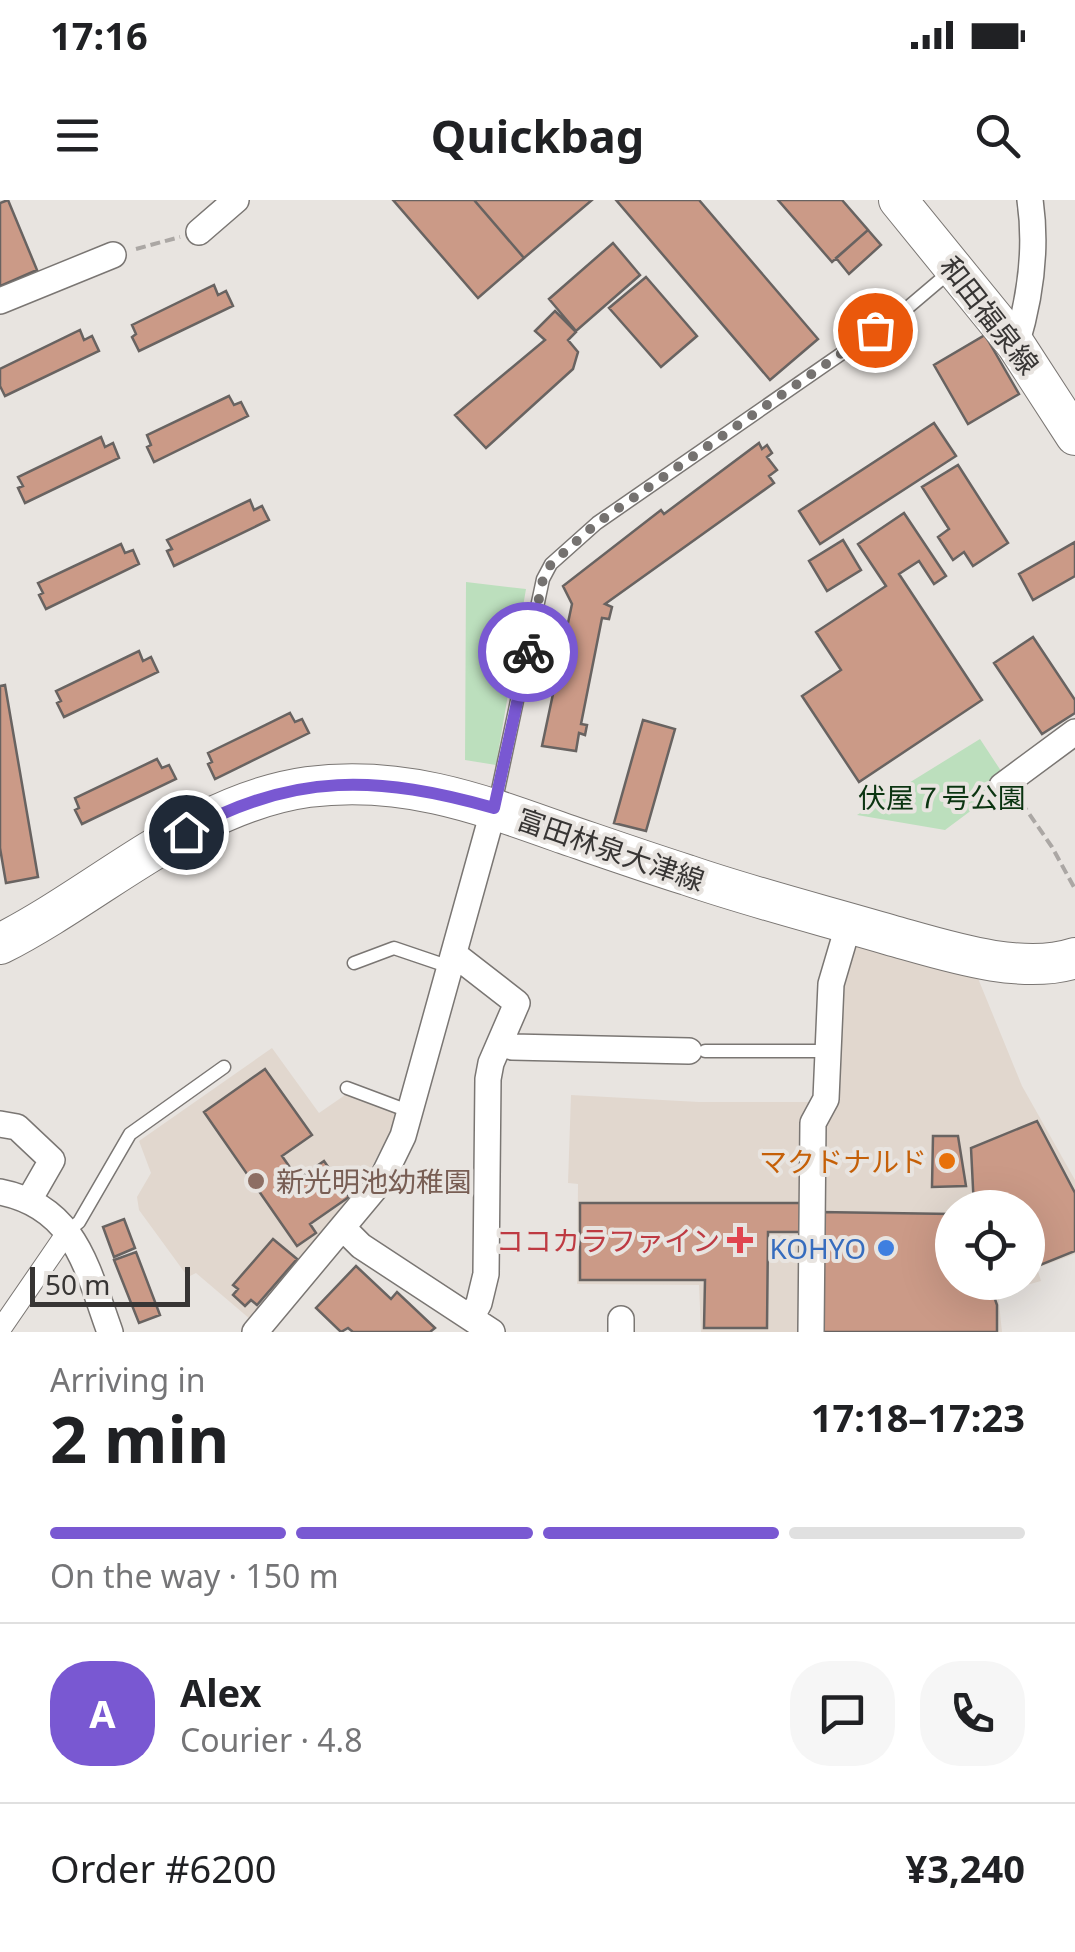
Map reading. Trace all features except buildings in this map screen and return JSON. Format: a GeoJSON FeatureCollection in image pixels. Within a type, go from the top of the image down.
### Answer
{"type":"FeatureCollection","features":[{"type":"Feature","properties":{"kind":"main road","name":"和田福泉線"},"geometry":{"type":"LineString","coordinates":[[898,200],[1016,345],[1074,432]]}},
{"type":"Feature","properties":{"kind":"main road","name":"富田林泉大津線"},"geometry":{"type":"LineString","coordinates":[[0,944],[201,824],[266,797],[308,788],[384,784],[428,790],[494,808],[744,895],[918,942],[1028,965],[1075,958]]}},
{"type":"Feature","properties":{"kind":"street"},"geometry":{"type":"LineString","coordinates":[[199,232],[236,200]]}},
{"type":"Feature","properties":{"kind":"street"},"geometry":{"type":"LineString","coordinates":[[1016,345],[1028,306],[1033,223],[1030,200]]}},
{"type":"Feature","properties":{"kind":"street"},"geometry":{"type":"LineString","coordinates":[[0,302],[112,255]]}},
{"type":"Feature","properties":{"kind":"street"},"geometry":{"type":"LineString","coordinates":[[1002,786],[1075,732]]}},
{"type":"Feature","properties":{"kind":"street"},"geometry":{"type":"LineString","coordinates":[[255,1332],[381,1180],[404,1136],[494,808]]}},
{"type":"Feature","properties":{"kind":"street"},"geometry":{"type":"LineString","coordinates":[[811,1332],[813,1123],[826,1099],[830,984],[849,923]]}},
{"type":"Feature","properties":{"kind":"street"},"geometry":{"type":"LineString","coordinates":[[452,961],[517,1003],[488,1080],[482,1325]]}},
{"type":"Feature","properties":{"kind":"street"},"geometry":{"type":"LineString","coordinates":[[500,1043],[512,1047],[697,1050]]}},
{"type":"Feature","properties":{"kind":"street"},"geometry":{"type":"LineString","coordinates":[[13,1118],[52,1160],[28,1200]]}},
{"type":"Feature","properties":{"kind":"street"},"geometry":{"type":"LineString","coordinates":[[0,1192],[28,1200],[68,1231],[78,1245],[110,1332]]}},
{"type":"Feature","properties":{"kind":"street"},"geometry":{"type":"LineString","coordinates":[[343,1228],[361,1246],[482,1325]]}},
{"type":"Feature","properties":{"kind":"street"},"geometry":{"type":"LineString","coordinates":[[0,1330],[68,1231]]}},
{"type":"Feature","properties":{"kind":"lane"},"geometry":{"type":"LineString","coordinates":[[494,808],[543,579],[551,564],[597,523],[906,309],[954,268]]}},
{"type":"Feature","properties":{"kind":"lane"},"geometry":{"type":"LineString","coordinates":[[354,963],[394,948],[452,961]]}},
{"type":"Feature","properties":{"kind":"lane"},"geometry":{"type":"LineString","coordinates":[[697,1050],[828,1051]]}},
{"type":"Feature","properties":{"kind":"lane"},"geometry":{"type":"LineString","coordinates":[[68,1231],[79,1222],[130,1134],[224,1067]]}},
{"type":"Feature","properties":{"kind":"lane"},"geometry":{"type":"LineString","coordinates":[[346,1088],[411,1112]]}},
{"type":"Feature","properties":{"kind":"path"},"geometry":{"type":"LineString","coordinates":[[112,255],[199,232]]}},
{"type":"Feature","properties":{"kind":"path"},"geometry":{"type":"LineString","coordinates":[[1002,786],[1021,802],[1052,846],[1075,889]]}},
{"type":"Feature","properties":{"kind":"shaded area"},"geometry":{"type":"Polygon","coordinates":[[[864,943],[975,971],[1022,1086],[1075,1180],[1075,1254],[1045,1265],[1045,1190],[935,1190],[935,1300],[999,1300],[1002,1332],[817,1332],[822,1124],[841,985],[853,949],[864,943]]]}},
{"type":"Feature","properties":{"kind":"shaded area","name":"新光明池幼稚園"},"geometry":{"type":"Polygon","coordinates":[[[272,1048],[319,1113],[348,1093],[399,1114],[361,1188],[250,1319],[196,1273],[188,1277],[139,1210],[137,1197],[151,1173],[139,1141],[272,1048]]]}},
{"type":"Feature","properties":{"kind":"shaded area"},"geometry":{"type":"Polygon","coordinates":[[[571,1095],[699,1102],[814,1102],[803,1332],[701,1332],[699,1285],[577,1284],[578,1184],[568,1183],[571,1095]]]}},
{"type":"Feature","properties":{"kind":"green space"},"geometry":{"type":"Polygon","coordinates":[[[466,582],[526,589],[496,765],[465,760],[466,582]]]}},
{"type":"Feature","properties":{"kind":"green space","name":"伏屋７号公園"},"geometry":{"type":"Polygon","coordinates":[[[980,739],[1005,777],[1000,789],[945,830],[857,815],[980,739]]]}},
{"type":"Feature","properties":{"kind":"way so far"},"geometry":{"type":"LineString","coordinates":[[528,652],[543,579],[551,564],[597,523],[875,330]]}},
{"type":"Feature","properties":{"kind":"place","name":"マクドナルド"},"geometry":{"type":"Point","coordinates":[947,1161]}},
{"type":"Feature","properties":{"kind":"place","name":"新光明池幼稚園"},"geometry":{"type":"Point","coordinates":[256,1181]}},
{"type":"Feature","properties":{"kind":"place","name":"ココカラファイン"},"geometry":{"type":"Point","coordinates":[740,1240]}},
{"type":"Feature","properties":{"kind":"place","name":"KOHYO"},"geometry":{"type":"Point","coordinates":[886,1248]}},
{"type":"Feature","properties":{"kind":"route"},"geometry":{"type":"LineString","coordinates":[[186,832],[266,797],[308,788],[384,784],[428,790],[494,808],[528,652]]}}]}
